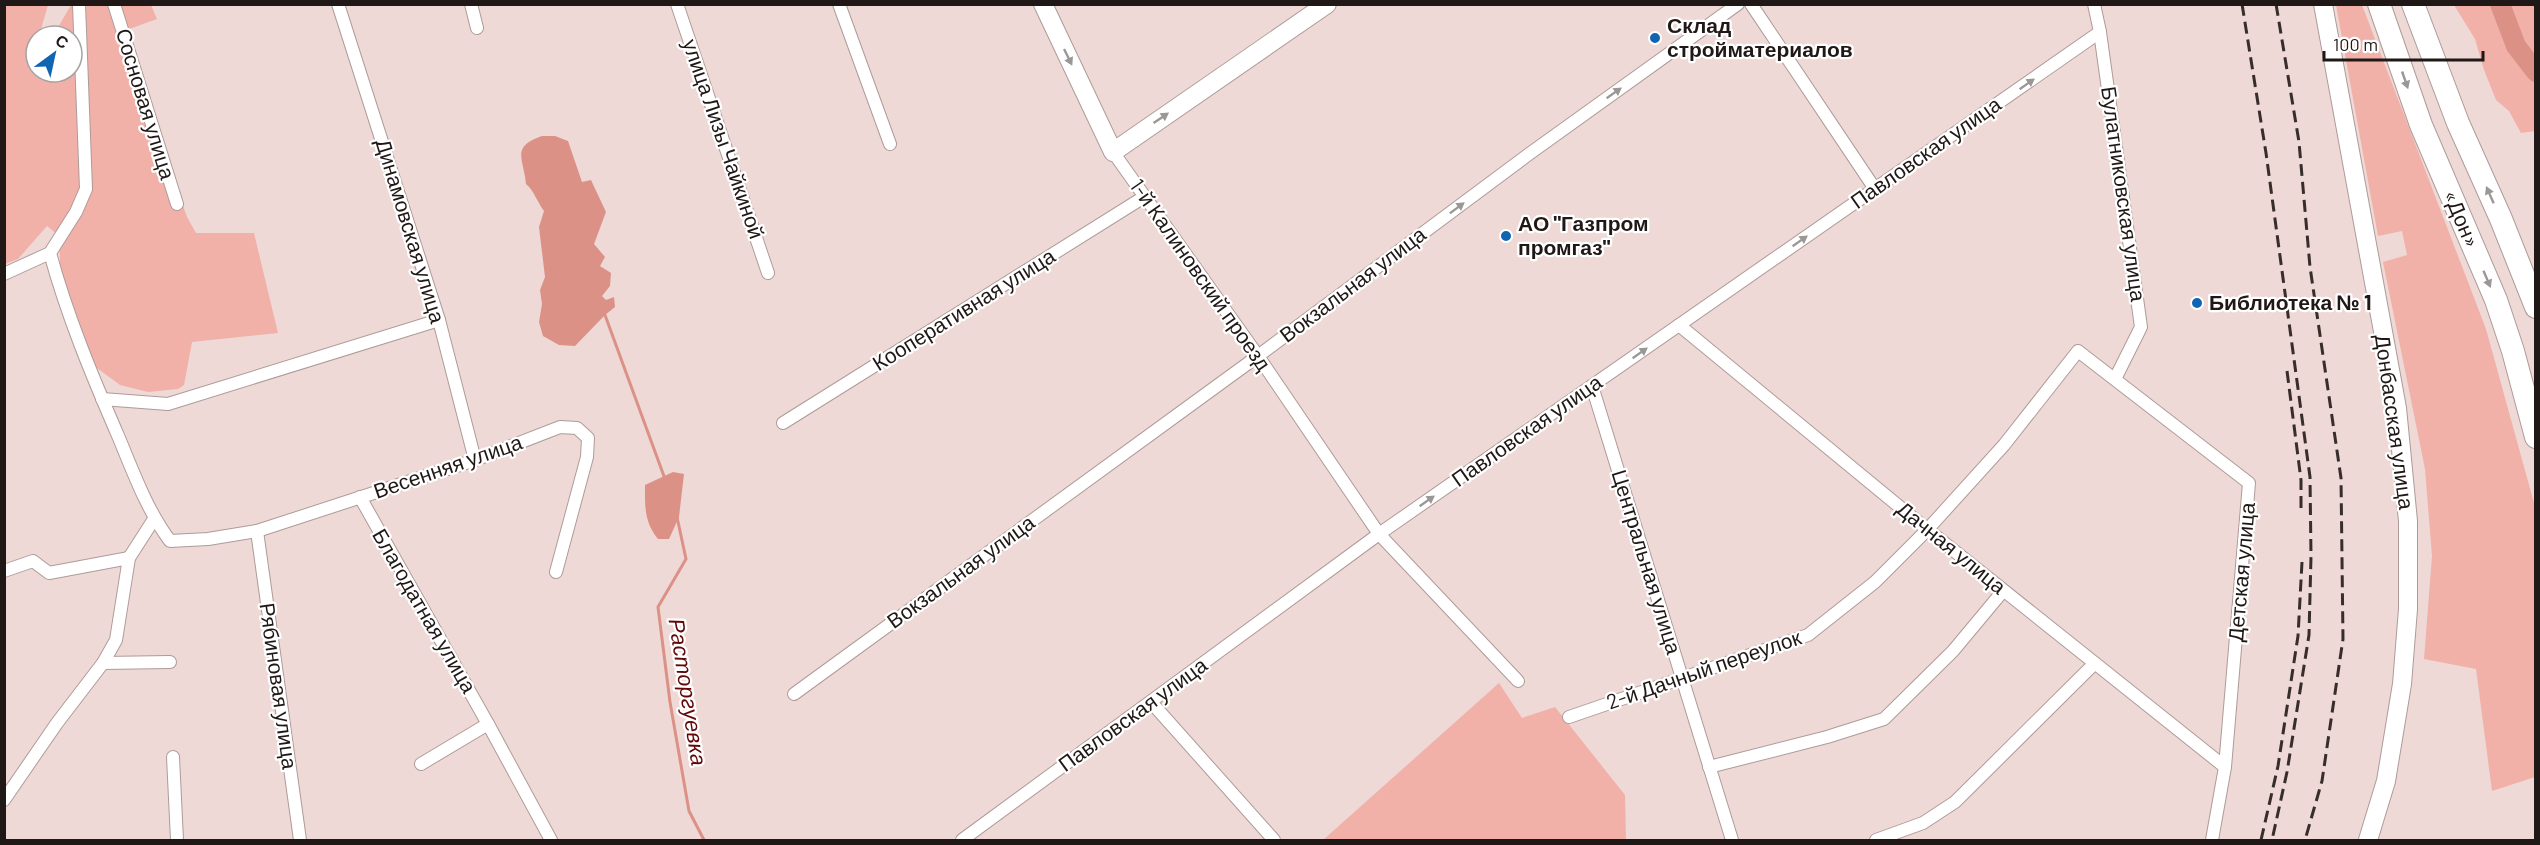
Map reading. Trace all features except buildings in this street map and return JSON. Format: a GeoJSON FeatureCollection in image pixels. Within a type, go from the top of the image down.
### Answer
{"type":"FeatureCollection","features":[{"type":"Feature","properties":{"kind":"highway","name":"«Дон»"},"geometry":{"type":"LineString","coordinates":[[2379,4],[2421,125],[2496,300],[2513,351],[2535,437]]}},
{"type":"Feature","properties":{"kind":"highway","name":"«Дон»"},"geometry":{"type":"LineString","coordinates":[[2413,4],[2450,102],[2501,219],[2535,307]]}},
{"type":"Feature","properties":{"kind":"street"},"geometry":{"type":"LineString","coordinates":[[4,274],[50,253],[76,212],[86,189],[79,4]]}},
{"type":"Feature","properties":{"kind":"street","name":"Сосновая улица"},"geometry":{"type":"LineString","coordinates":[[114,4],[177,204]]}},
{"type":"Feature","properties":{"kind":"street","name":"Динамовская улица"},"geometry":{"type":"LineString","coordinates":[[338,4],[439,320],[475,460]]}},
{"type":"Feature","properties":{"kind":"street"},"geometry":{"type":"LineString","coordinates":[[471,4],[477,28]]}},
{"type":"Feature","properties":{"kind":"street","name":"улица Лизы Чайкиной"},"geometry":{"type":"LineString","coordinates":[[677,4],[768,273]]}},
{"type":"Feature","properties":{"kind":"street"},"geometry":{"type":"LineString","coordinates":[[839,4],[890,144]]}},
{"type":"Feature","properties":{"kind":"street","name":"1-й Калиновский проезд"},"geometry":{"type":"LineString","coordinates":[[1043,4],[1113,152],[1258,356],[1379,534],[1518,681]]}},
{"type":"Feature","properties":{"kind":"street"},"geometry":{"type":"LineString","coordinates":[[1113,152],[1327,4]]}},
{"type":"Feature","properties":{"kind":"street","name":"Вокзальная улица"},"geometry":{"type":"LineString","coordinates":[[794,694],[1258,356],[1529,154],[1738,4]]}},
{"type":"Feature","properties":{"kind":"street"},"geometry":{"type":"LineString","coordinates":[[1751,4],[1875,189]]}},
{"type":"Feature","properties":{"kind":"street","name":"Булатниковская улица"},"geometry":{"type":"LineString","coordinates":[[2094,4],[2100,32],[2141,327],[2115,379]]}},
{"type":"Feature","properties":{"kind":"street","name":"Донбасская улица"},"geometry":{"type":"LineString","coordinates":[[2323,4],[2397,408],[2408,521],[2408,609],[2402,684],[2386,781],[2368,840]]}},
{"type":"Feature","properties":{"kind":"street","name":"Павловская улица"},"geometry":{"type":"LineString","coordinates":[[962,840],[1379,534],[2100,32]]}},
{"type":"Feature","properties":{"kind":"street","name":"Кооперативная улица"},"geometry":{"type":"LineString","coordinates":[[783,423],[1144,197]]}},
{"type":"Feature","properties":{"kind":"street"},"geometry":{"type":"LineString","coordinates":[[4,800],[57,723],[103,663],[116,640],[129,558],[154,519],[102,399],[60,291],[50,253]]}},
{"type":"Feature","properties":{"kind":"street"},"geometry":{"type":"LineString","coordinates":[[102,399],[168,404],[439,320]]}},
{"type":"Feature","properties":{"kind":"street","name":"Дачная улица"},"geometry":{"type":"LineString","coordinates":[[1679,325],[1927,530],[2225,768]]}},
{"type":"Feature","properties":{"kind":"street","name":"Детская улица"},"geometry":{"type":"LineString","coordinates":[[2078,351],[2249,483],[2225,768],[2212,840]]}},
{"type":"Feature","properties":{"kind":"street","name":"2-й Дачный переулок"},"geometry":{"type":"LineString","coordinates":[[1569,717],[1808,635],[1875,582],[1927,530],[2004,445],[2078,351]]}},
{"type":"Feature","properties":{"kind":"street","name":"Центральная улица"},"geometry":{"type":"LineString","coordinates":[[1592,386],[1732,840]]}},
{"type":"Feature","properties":{"kind":"street","name":"Весенняя улица"},"geometry":{"type":"LineString","coordinates":[[154,519],[170,541],[208,539],[257,531],[475,460],[560,427],[577,428],[588,438],[587,457],[556,572]]}},
{"type":"Feature","properties":{"kind":"street","name":"Благодатная улица"},"geometry":{"type":"LineString","coordinates":[[360,497],[489,724],[551,840]]}},
{"type":"Feature","properties":{"kind":"street","name":"Рябиновая улица"},"geometry":{"type":"LineString","coordinates":[[257,531],[300,840]]}},
{"type":"Feature","properties":{"kind":"street"},"geometry":{"type":"LineString","coordinates":[[4,571],[33,561],[50,573],[129,558]]}},
{"type":"Feature","properties":{"kind":"street"},"geometry":{"type":"LineString","coordinates":[[1709,767],[1827,737],[1884,719],[1953,651],[2003,591]]}},
{"type":"Feature","properties":{"kind":"street"},"geometry":{"type":"LineString","coordinates":[[103,663],[170,662]]}},
{"type":"Feature","properties":{"kind":"street"},"geometry":{"type":"LineString","coordinates":[[1876,840],[1923,823],[1955,802],[2094,664]]}},
{"type":"Feature","properties":{"kind":"street"},"geometry":{"type":"LineString","coordinates":[[1150,702],[1272,840]]}},
{"type":"Feature","properties":{"kind":"street"},"geometry":{"type":"LineString","coordinates":[[421,764],[489,724]]}},
{"type":"Feature","properties":{"kind":"street"},"geometry":{"type":"LineString","coordinates":[[173,757],[177,840]]}},
{"type":"Feature","properties":{"kind":"shaded area"},"geometry":{"type":"Polygon","coordinates":[[[5,5],[48,5],[42,24],[24,24],[24,84],[84,84],[84,24],[60,24],[71,5],[151,5],[157,19],[121,32],[187,217],[196,233],[254,233],[278,333],[192,342],[184,385],[178,389],[148,392],[120,385],[78,354],[61,289],[59,236],[47,226],[18,259],[5,264],[5,5]]]}},
{"type":"Feature","properties":{"kind":"shaded area"},"geometry":{"type":"Polygon","coordinates":[[[2336,5],[2362,5],[2486,329],[2534,503],[2536,528],[2535,777],[2492,791],[2476,669],[2424,659],[2432,556],[2425,469],[2383,262],[2407,255],[2402,231],[2378,236],[2336,5]]]}},
{"type":"Feature","properties":{"kind":"shaded area"},"geometry":{"type":"Polygon","coordinates":[[[2454,5],[2535,5],[2535,131],[2521,133],[2509,111],[2496,100],[2475,39],[2454,5]]]}},
{"type":"Feature","properties":{"kind":"shaded area"},"geometry":{"type":"Polygon","coordinates":[[[542,136],[555,136],[568,141],[582,182],[591,180],[606,212],[594,244],[605,257],[600,266],[611,273],[610,286],[602,296],[606,300],[614,297],[615,307],[575,346],[559,345],[543,336],[539,322],[542,304],[540,290],[545,277],[539,227],[544,211],[526,184],[521,155],[526,145],[542,136]]]}},
{"type":"Feature","properties":{"kind":"shaded area"},"geometry":{"type":"Polygon","coordinates":[[[673,472],[684,474],[679,517],[669,539],[658,539],[648,520],[645,507],[645,485],[673,472]]]}},
{"type":"Feature","properties":{"kind":"shaded area"},"geometry":{"type":"Polygon","coordinates":[[[1499,683],[1522,718],[1555,707],[1625,795],[1626,840],[1323,840],[1499,683]]]}},
{"type":"Feature","properties":{"kind":"waterway"},"geometry":{"type":"LineString","coordinates":[[2500,4],[2516,46],[2536,72]]}},
{"type":"Feature","properties":{"kind":"waterway","name":"Расторгуевка"},"geometry":{"type":"LineString","coordinates":[[605,315],[665,479]]}},
{"type":"Feature","properties":{"kind":"waterway","name":"Расторгуевка"},"geometry":{"type":"LineString","coordinates":[[677,517],[686,559],[658,607],[670,702],[689,811],[704,840]]}},
{"type":"Feature","properties":{"kind":"railway"},"geometry":{"type":"LineString","coordinates":[[2242,4],[2266,153],[2310,477],[2309,635],[2287,772],[2272,840]]}},
{"type":"Feature","properties":{"kind":"railway"},"geometry":{"type":"LineString","coordinates":[[2276,4],[2299,142],[2310,267],[2341,478],[2343,639],[2322,781],[2305,840]]}},
{"type":"Feature","properties":{"kind":"railway"},"geometry":{"type":"LineString","coordinates":[[2287,371],[2301,480],[2301,511]]}},
{"type":"Feature","properties":{"kind":"railway"},"geometry":{"type":"LineString","coordinates":[[2261,840],[2278,766],[2298,636],[2302,562]]}},
{"type":"Feature","properties":{"kind":"place","name":"Склад стройматериалов"},"geometry":{"type":"Point","coordinates":[1655,38]}},
{"type":"Feature","properties":{"kind":"place","name":"АО \"Газпром промгаз\""},"geometry":{"type":"Point","coordinates":[1506,236]}},
{"type":"Feature","properties":{"kind":"place","name":"Библиотека № 1"},"geometry":{"type":"Point","coordinates":[2197,303]}}]}
